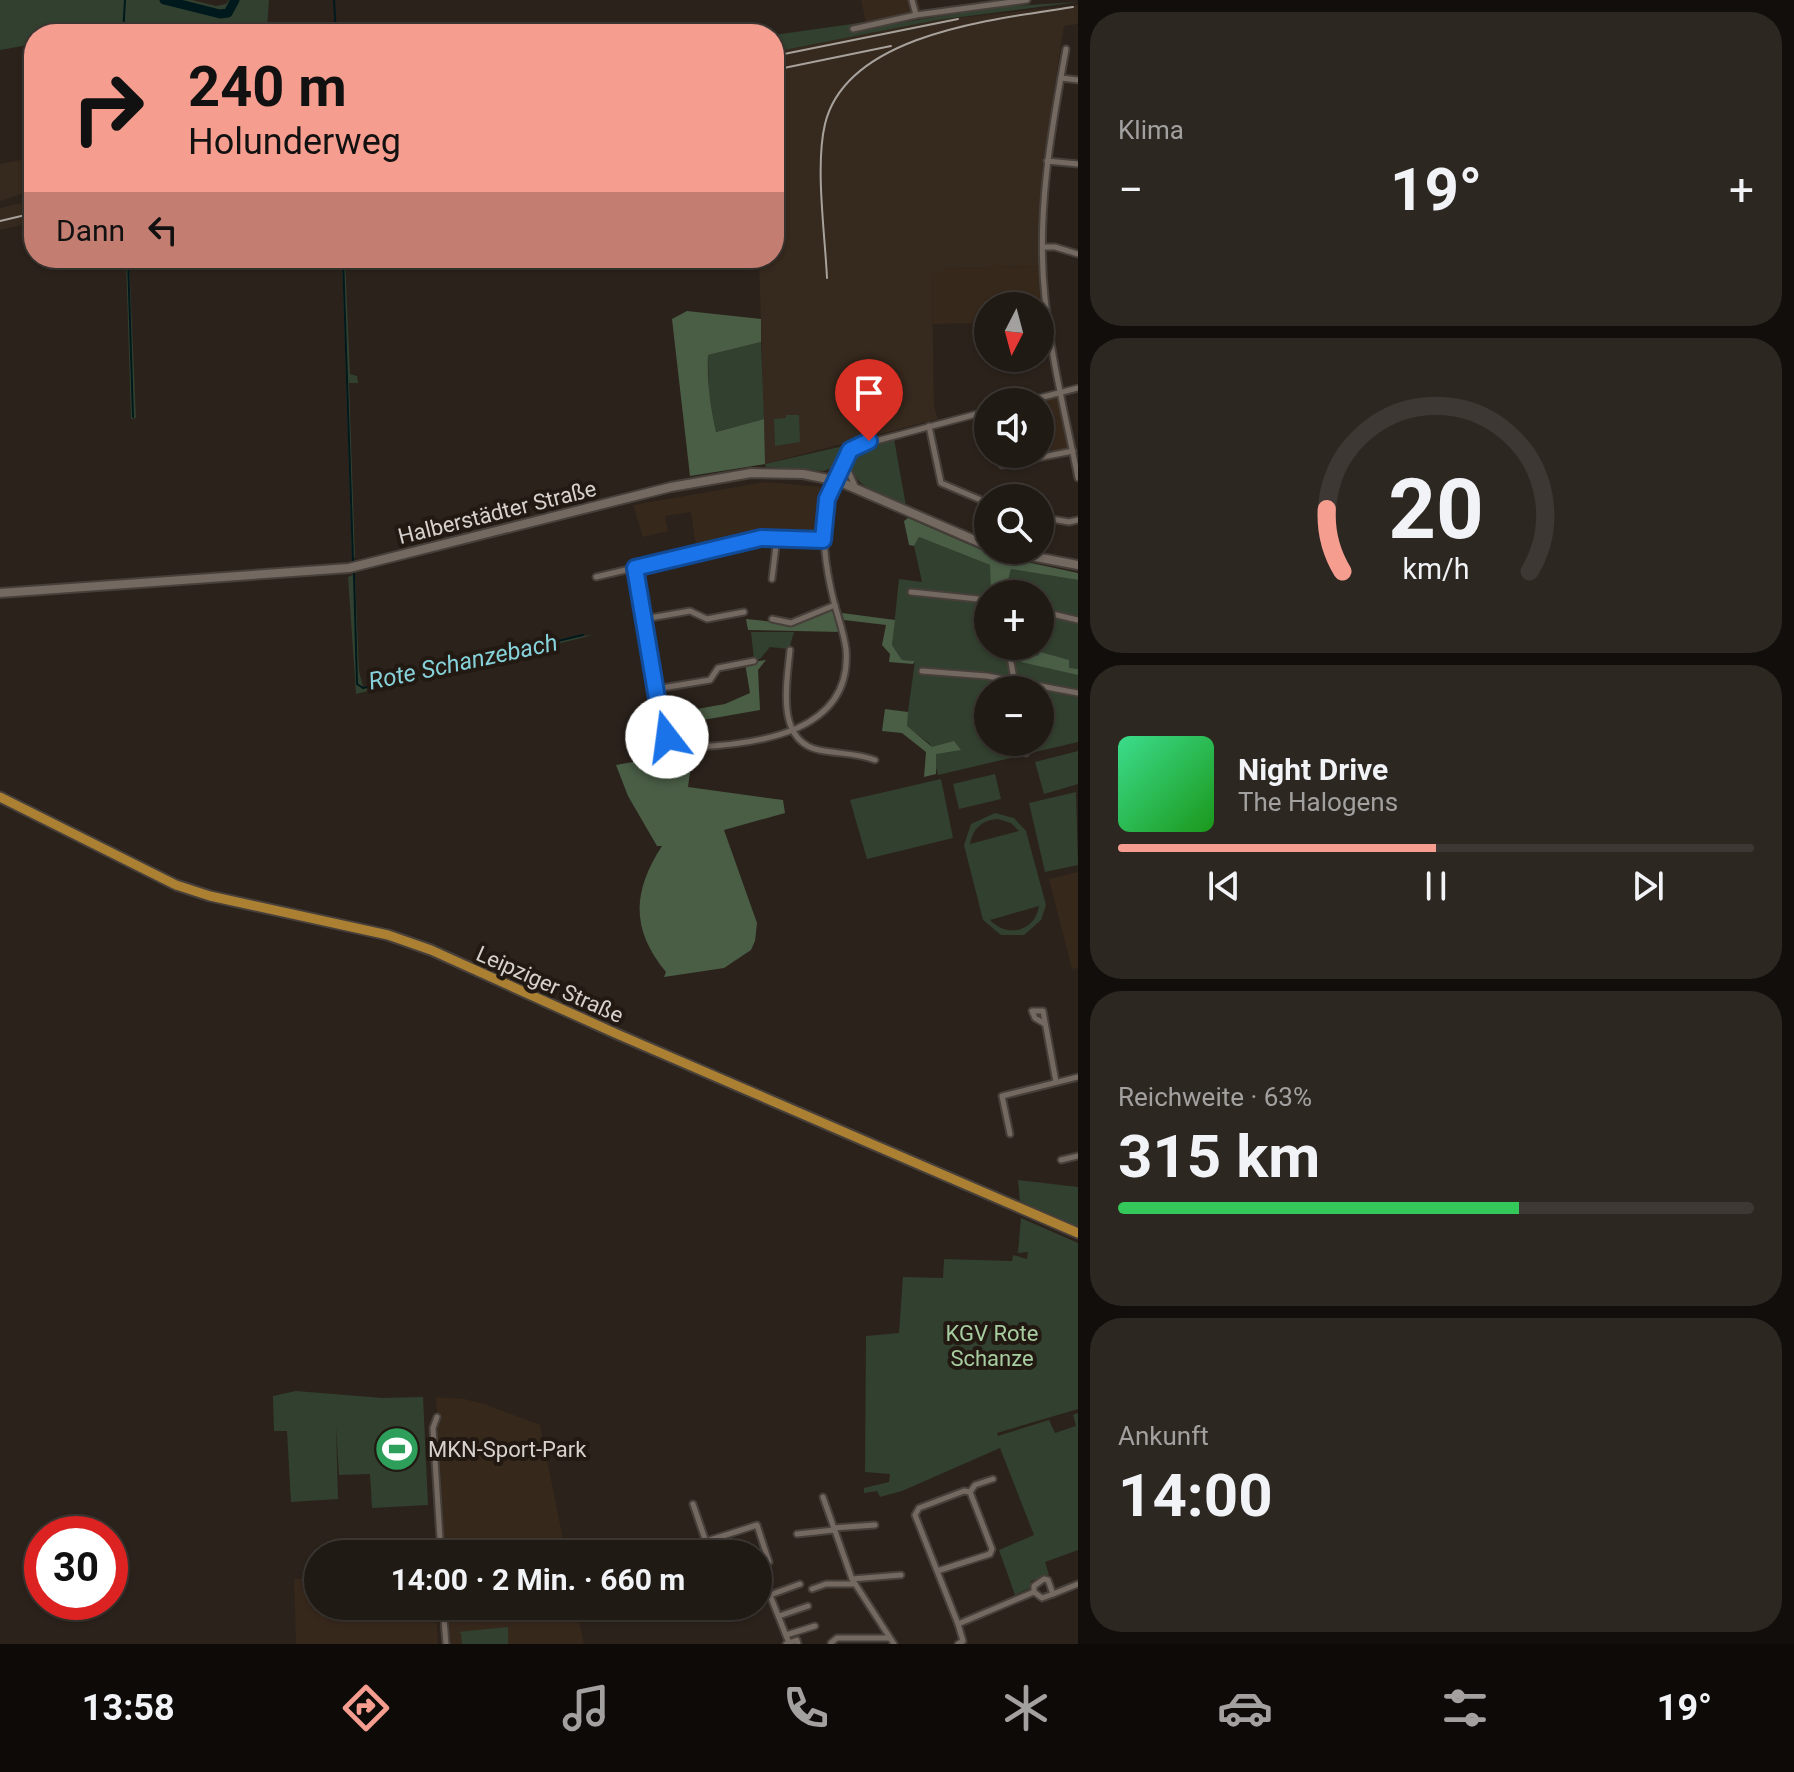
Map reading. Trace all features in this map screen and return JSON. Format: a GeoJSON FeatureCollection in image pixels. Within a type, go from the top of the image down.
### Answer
{"type":"FeatureCollection","features":[{"type":"Feature","properties":{"kind":"main road","name":"Halberstädter Straße"},"geometry":{"type":"LineString","coordinates":[[0,593],[332,570],[703,480],[774,472],[834,480],[855,487],[974,540]]}},
{"type":"Feature","properties":{"kind":"main road"},"geometry":{"type":"LineString","coordinates":[[1054,562],[1078,565]]}},
{"type":"Feature","properties":{"kind":"main road","name":"Leipziger Straße"},"geometry":{"type":"LineString","coordinates":[[0,797],[176,885],[210,896],[388,935],[431,950],[617,1034],[1078,1233]]}},
{"type":"Feature","properties":{"kind":"street"},"geometry":{"type":"LineString","coordinates":[[912,0],[916,15]]}},
{"type":"Feature","properties":{"kind":"street"},"geometry":{"type":"LineString","coordinates":[[853,29],[916,15],[1027,0]]}},
{"type":"Feature","properties":{"kind":"street"},"geometry":{"type":"LineString","coordinates":[[1066,49],[1047,161],[1045,297],[1078,478]]}},
{"type":"Feature","properties":{"kind":"street"},"geometry":{"type":"LineString","coordinates":[[1061,78],[1078,80]]}},
{"type":"Feature","properties":{"kind":"street"},"geometry":{"type":"LineString","coordinates":[[1047,161],[1078,164]]}},
{"type":"Feature","properties":{"kind":"street"},"geometry":{"type":"LineString","coordinates":[[1044,247],[1078,254]]}},
{"type":"Feature","properties":{"kind":"street"},"geometry":{"type":"LineString","coordinates":[[1054,394],[1078,388]]}},
{"type":"Feature","properties":{"kind":"street"},"geometry":{"type":"LineString","coordinates":[[697,747],[756,740],[794,731],[829,707],[844,679],[846,649],[823,540],[827,499],[839,461],[850,450],[869,441],[974,415]]}},
{"type":"Feature","properties":{"kind":"street"},"geometry":{"type":"LineString","coordinates":[[929,426],[941,483],[974,497]]}},
{"type":"Feature","properties":{"kind":"street"},"geometry":{"type":"LineString","coordinates":[[834,480],[846,463],[850,450]]}},
{"type":"Feature","properties":{"kind":"street"},"geometry":{"type":"LineString","coordinates":[[1054,455],[1073,451]]}},
{"type":"Feature","properties":{"kind":"street"},"geometry":{"type":"LineString","coordinates":[[846,463],[855,487]]}},
{"type":"Feature","properties":{"kind":"street"},"geometry":{"type":"LineString","coordinates":[[1054,519],[1078,520]]}},
{"type":"Feature","properties":{"kind":"street"},"geometry":{"type":"LineString","coordinates":[[596,577],[722,545],[777,537],[823,540]]}},
{"type":"Feature","properties":{"kind":"street"},"geometry":{"type":"LineString","coordinates":[[772,579],[777,537]]}},
{"type":"Feature","properties":{"kind":"street"},"geometry":{"type":"LineString","coordinates":[[635,568],[663,732],[680,746]]}},
{"type":"Feature","properties":{"kind":"street"},"geometry":{"type":"LineString","coordinates":[[911,592],[974,599]]}},
{"type":"Feature","properties":{"kind":"street"},"geometry":{"type":"LineString","coordinates":[[772,619],[791,623],[835,605]]}},
{"type":"Feature","properties":{"kind":"street"},"geometry":{"type":"LineString","coordinates":[[644,619],[690,611],[707,619],[744,612]]}},
{"type":"Feature","properties":{"kind":"street"},"geometry":{"type":"LineString","coordinates":[[1054,614],[1078,620]]}},
{"type":"Feature","properties":{"kind":"street"},"geometry":{"type":"LineString","coordinates":[[790,650],[785,705],[794,731],[811,748],[861,754],[875,760]]}},
{"type":"Feature","properties":{"kind":"street"},"geometry":{"type":"LineString","coordinates":[[656,689],[710,680],[718,668],[754,661]]}},
{"type":"Feature","properties":{"kind":"street"},"geometry":{"type":"LineString","coordinates":[[922,671],[974,676]]}},
{"type":"Feature","properties":{"kind":"street"},"geometry":{"type":"LineString","coordinates":[[1054,688],[1078,693]]}},
{"type":"Feature","properties":{"kind":"street"},"geometry":{"type":"LineString","coordinates":[[1045,1024],[1056,1082]]}},
{"type":"Feature","properties":{"kind":"street"},"geometry":{"type":"LineString","coordinates":[[1010,1134],[1002,1096],[1078,1077]]}},
{"type":"Feature","properties":{"kind":"street"},"geometry":{"type":"LineString","coordinates":[[1061,1160],[1078,1156]]}},
{"type":"Feature","properties":{"kind":"street"},"geometry":{"type":"LineString","coordinates":[[437,1417],[433,1428],[440,1540]]}},
{"type":"Feature","properties":{"kind":"street"},"geometry":{"type":"LineString","coordinates":[[970,1492],[975,1485],[993,1479]]}},
{"type":"Feature","properties":{"kind":"street"},"geometry":{"type":"LineString","coordinates":[[958,1644],[963,1641],[958,1624],[915,1515],[919,1508],[964,1491],[970,1492]]}},
{"type":"Feature","properties":{"kind":"street"},"geometry":{"type":"LineString","coordinates":[[937,1571],[990,1554],[992,1549],[970,1492]]}},
{"type":"Feature","properties":{"kind":"street"},"geometry":{"type":"LineString","coordinates":[[823,1497],[853,1581],[892,1641]]}},
{"type":"Feature","properties":{"kind":"street"},"geometry":{"type":"LineString","coordinates":[[693,1504],[705,1540]]}},
{"type":"Feature","properties":{"kind":"street"},"geometry":{"type":"LineString","coordinates":[[714,1540],[757,1525],[762,1540]]}},
{"type":"Feature","properties":{"kind":"street"},"geometry":{"type":"LineString","coordinates":[[797,1534],[875,1525]]}},
{"type":"Feature","properties":{"kind":"street"},"geometry":{"type":"LineString","coordinates":[[812,1589],[826,1584],[901,1575]]}},
{"type":"Feature","properties":{"kind":"street"},"geometry":{"type":"LineString","coordinates":[[1034,1592],[1035,1582],[1044,1579],[1048,1580],[1053,1594]]}},
{"type":"Feature","properties":{"kind":"street"},"geometry":{"type":"LineString","coordinates":[[772,1594],[800,1584]]}},
{"type":"Feature","properties":{"kind":"street"},"geometry":{"type":"LineString","coordinates":[[1034,1592],[1042,1598],[1078,1584]]}},
{"type":"Feature","properties":{"kind":"street"},"geometry":{"type":"LineString","coordinates":[[958,1624],[1034,1592]]}},
{"type":"Feature","properties":{"kind":"street"},"geometry":{"type":"LineString","coordinates":[[772,1600],[788,1644],[797,1640],[798,1644]]}},
{"type":"Feature","properties":{"kind":"street"},"geometry":{"type":"LineString","coordinates":[[779,1616],[808,1606]]}},
{"type":"Feature","properties":{"kind":"street"},"geometry":{"type":"LineString","coordinates":[[444,1620],[446,1644]]}},
{"type":"Feature","properties":{"kind":"street"},"geometry":{"type":"LineString","coordinates":[[786,1635],[815,1626]]}},
{"type":"Feature","properties":{"kind":"street"},"geometry":{"type":"LineString","coordinates":[[831,1643],[837,1638],[892,1641]]}},
{"type":"Feature","properties":{"kind":"shaded area"},"geometry":{"type":"Polygon","coordinates":[[[861,0],[918,0],[921,10],[866,22],[861,0]]]}},
{"type":"Feature","properties":{"kind":"shaded area"},"geometry":{"type":"Polygon","coordinates":[[[1078,5],[1078,24],[1064,26],[1042,168],[1040,266],[944,268],[944,273],[932,274],[934,406],[938,419],[765,464],[759,268],[784,268],[784,50],[937,20],[1078,5]]]}},
{"type":"Feature","properties":{"kind":"shaded area"},"geometry":{"type":"Polygon","coordinates":[[[24,159],[24,193],[0,201],[0,164],[24,159]]]}},
{"type":"Feature","properties":{"kind":"shaded area"},"geometry":{"type":"Polygon","coordinates":[[[24,202],[24,224],[0,230],[0,208],[24,202]]]}},
{"type":"Feature","properties":{"kind":"shaded area"},"geometry":{"type":"Polygon","coordinates":[[[1040,266],[1040,292],[974,292],[974,323],[933,324],[932,273],[943,273],[944,268],[1040,266]]]}},
{"type":"Feature","properties":{"kind":"shaded area"},"geometry":{"type":"Polygon","coordinates":[[[1062,392],[1073,451],[1054,455],[1054,394],[1062,392]]]}},
{"type":"Feature","properties":{"kind":"shaded area"},"geometry":{"type":"Polygon","coordinates":[[[766,482],[820,487],[823,494],[823,540],[777,537],[697,552],[691,512],[665,516],[668,531],[643,537],[633,505],[766,482]]]}},
{"type":"Feature","properties":{"kind":"shaded area"},"geometry":{"type":"Polygon","coordinates":[[[1078,872],[1078,968],[1072,969],[1049,879],[1078,872]]]}},
{"type":"Feature","properties":{"kind":"shaded area"},"geometry":{"type":"Polygon","coordinates":[[[436,1397],[484,1404],[540,1425],[563,1540],[444,1540],[436,1397]]]}},
{"type":"Feature","properties":{"kind":"shaded area"},"geometry":{"type":"Polygon","coordinates":[[[294,1579],[304,1579],[304,1620],[437,1620],[438,1644],[296,1644],[294,1579]]]}},
{"type":"Feature","properties":{"kind":"shaded area"},"geometry":{"type":"Polygon","coordinates":[[[449,1620],[579,1620],[584,1644],[450,1644],[449,1620]]]}},
{"type":"Feature","properties":{"kind":"green space"},"geometry":{"type":"Polygon","coordinates":[[[0,0],[192,0],[216,6],[229,0],[269,0],[267,24],[24,24],[24,46],[0,50],[0,0]]]}},
{"type":"Feature","properties":{"kind":"green space"},"geometry":{"type":"Polygon","coordinates":[[[1078,2],[937,20],[784,50],[784,34],[866,22],[869,28],[996,7],[1078,2]]]}},
{"type":"Feature","properties":{"kind":"green space"},"geometry":{"type":"Polygon","coordinates":[[[126,268],[129,268],[136,418],[131,419],[126,268]]]}},
{"type":"Feature","properties":{"kind":"green space"},"geometry":{"type":"Polygon","coordinates":[[[342,268],[345,268],[350,374],[357,376],[358,383],[349,383],[355,557],[352,559],[342,268]]]}},
{"type":"Feature","properties":{"kind":"green space"},"geometry":{"type":"Polygon","coordinates":[[[687,311],[761,319],[761,342],[708,355],[708,375],[716,432],[764,419],[765,464],[690,476],[672,319],[687,311]]]}},
{"type":"Feature","properties":{"kind":"green space"},"geometry":{"type":"Polygon","coordinates":[[[761,342],[764,419],[715,432],[709,406],[708,355],[761,342]]]}},
{"type":"Feature","properties":{"kind":"green space"},"geometry":{"type":"Polygon","coordinates":[[[786,415],[799,415],[800,442],[775,446],[774,419],[786,418],[786,415]]]}},
{"type":"Feature","properties":{"kind":"green space"},"geometry":{"type":"Polygon","coordinates":[[[894,439],[906,506],[862,484],[855,477],[851,459],[841,453],[831,468],[824,471],[766,467],[765,464],[848,445],[894,439]]]}},
{"type":"Feature","properties":{"kind":"green space"},"geometry":{"type":"Polygon","coordinates":[[[908,518],[974,547],[974,559],[919,537],[914,546],[909,545],[904,521],[908,518]]]}},
{"type":"Feature","properties":{"kind":"green space"},"geometry":{"type":"Polygon","coordinates":[[[919,537],[974,559],[974,564],[1078,580],[1078,742],[1054,748],[1054,676],[974,676],[974,756],[1019,756],[938,775],[930,744],[906,726],[915,661],[902,660],[892,645],[899,579],[922,582],[914,546],[919,537]]]}},
{"type":"Feature","properties":{"kind":"green space"},"geometry":{"type":"Polygon","coordinates":[[[987,564],[1036,564],[1078,573],[1078,580],[1011,569],[1008,580],[991,580],[987,564]]]}},
{"type":"Feature","properties":{"kind":"green space"},"geometry":{"type":"Polygon","coordinates":[[[355,574],[359,671],[363,687],[567,638],[593,635],[356,694],[348,577],[355,574]]]}},
{"type":"Feature","properties":{"kind":"green space"},"geometry":{"type":"Polygon","coordinates":[[[835,605],[842,632],[748,630],[746,619],[785,623],[835,605]]]}},
{"type":"Feature","properties":{"kind":"green space"},"geometry":{"type":"Polygon","coordinates":[[[842,613],[895,620],[892,645],[902,660],[915,661],[913,664],[889,662],[890,654],[882,645],[886,625],[844,620],[842,613]]]}},
{"type":"Feature","properties":{"kind":"green space"},"geometry":{"type":"Polygon","coordinates":[[[751,632],[794,632],[789,649],[770,647],[760,659],[754,660],[751,632]]]}},
{"type":"Feature","properties":{"kind":"green space"},"geometry":{"type":"Polygon","coordinates":[[[1054,656],[1069,660],[1069,668],[1078,669],[1078,675],[1021,662],[1054,660],[1054,656]]]}},
{"type":"Feature","properties":{"kind":"green space"},"geometry":{"type":"Polygon","coordinates":[[[766,660],[758,670],[760,710],[697,721],[688,787],[783,800],[785,813],[724,830],[757,923],[755,941],[751,950],[724,968],[664,977],[666,972],[646,941],[640,910],[645,879],[662,846],[657,846],[628,796],[616,765],[677,754],[680,746],[665,730],[670,726],[684,739],[697,709],[725,704],[750,693],[745,663],[766,660]]]}},
{"type":"Feature","properties":{"kind":"green space"},"geometry":{"type":"Polygon","coordinates":[[[885,709],[908,712],[907,726],[932,747],[954,741],[961,750],[936,754],[936,774],[924,777],[926,752],[902,733],[882,731],[885,709]]]}},
{"type":"Feature","properties":{"kind":"green space"},"geometry":{"type":"Polygon","coordinates":[[[1078,751],[1078,784],[1044,794],[1035,762],[1078,751]]]}},
{"type":"Feature","properties":{"kind":"green space"},"geometry":{"type":"Polygon","coordinates":[[[995,774],[1001,799],[959,809],[953,784],[995,774]]]}},
{"type":"Feature","properties":{"kind":"green space"},"geometry":{"type":"Polygon","coordinates":[[[941,779],[953,838],[867,859],[850,800],[941,779]]]}},
{"type":"Feature","properties":{"kind":"green space"},"geometry":{"type":"Polygon","coordinates":[[[1076,792],[1078,865],[1045,872],[1029,803],[1076,792]]]}},
{"type":"Feature","properties":{"kind":"green space"},"geometry":{"type":"Polygon","coordinates":[[[995,813],[1014,818],[1026,831],[1046,905],[1041,920],[1024,935],[1001,935],[983,920],[964,845],[971,824],[995,813]],[[998,819],[979,826],[970,844],[1019,831],[1011,823],[998,819]],[[1039,906],[990,920],[1004,929],[1019,930],[1032,922],[1039,906]]]}},
{"type":"Feature","properties":{"kind":"green space"},"geometry":{"type":"Polygon","coordinates":[[[1018,1180],[1078,1187],[1078,1229],[1020,1201],[1018,1180]]]}},
{"type":"Feature","properties":{"kind":"green space","name":"KGV Rote Schanze"},"geometry":{"type":"Polygon","coordinates":[[[1021,1218],[1078,1243],[1078,1409],[997,1433],[998,1436],[1049,1420],[1055,1433],[1076,1426],[1073,1415],[1078,1413],[1078,1550],[1045,1562],[1049,1575],[1031,1581],[1030,1588],[1015,1595],[999,1550],[1034,1535],[1000,1448],[902,1491],[880,1497],[877,1491],[864,1493],[864,1488],[889,1482],[890,1474],[865,1472],[866,1336],[899,1333],[903,1277],[943,1278],[944,1259],[1012,1261],[1013,1255],[1027,1259],[1028,1252],[1018,1253],[1021,1218]]]}},
{"type":"Feature","properties":{"kind":"green space"},"geometry":{"type":"Polygon","coordinates":[[[296,1391],[383,1398],[423,1397],[428,1505],[372,1508],[370,1474],[339,1475],[336,1427],[338,1499],[291,1502],[287,1431],[274,1431],[273,1396],[296,1391]]]}},
{"type":"Feature","properties":{"kind":"green space"},"geometry":{"type":"Polygon","coordinates":[[[508,1627],[508,1644],[462,1644],[461,1633],[458,1632],[508,1627]]]}},
{"type":"Feature","properties":{"kind":"waterway"},"geometry":{"type":"LineString","coordinates":[[124,24],[125,0]]}},
{"type":"Feature","properties":{"kind":"waterway"},"geometry":{"type":"LineString","coordinates":[[164,0],[220,14],[228,13],[235,0]]}},
{"type":"Feature","properties":{"kind":"waterway","name":"Rote Schanzebach"},"geometry":{"type":"LineString","coordinates":[[334,0],[335,24]]}},
{"type":"Feature","properties":{"kind":"waterway"},"geometry":{"type":"LineString","coordinates":[[128,268],[133,417]]}},
{"type":"Feature","properties":{"kind":"waterway","name":"Rote Schanzebach"},"geometry":{"type":"LineString","coordinates":[[343,268],[353,561]]}},
{"type":"Feature","properties":{"kind":"waterway","name":"Rote Schanzebach"},"geometry":{"type":"LineString","coordinates":[[354,574],[357,684],[363,688],[583,635]]}},
{"type":"Feature","properties":{"kind":"railway"},"geometry":{"type":"LineString","coordinates":[[827,278],[822,141],[825,124],[839,93],[862,69],[893,50],[929,36],[967,25],[1073,7]]}},
{"type":"Feature","properties":{"kind":"railway"},"geometry":{"type":"LineString","coordinates":[[784,54],[958,19]]}},
{"type":"Feature","properties":{"kind":"railway"},"geometry":{"type":"LineString","coordinates":[[784,68],[891,46]]}},
{"type":"Feature","properties":{"kind":"railway"},"geometry":{"type":"LineString","coordinates":[[0,221],[24,215]]}},
{"type":"Feature","properties":{"kind":"place","name":"MKN-Sport-Park"},"geometry":{"type":"Point","coordinates":[397,1449]}},
{"type":"Feature","properties":{"kind":"route"},"geometry":{"type":"LineString","coordinates":[[667,737],[662,728],[635,568],[761,538],[823,540],[827,499],[850,450],[869,441]]}}]}
